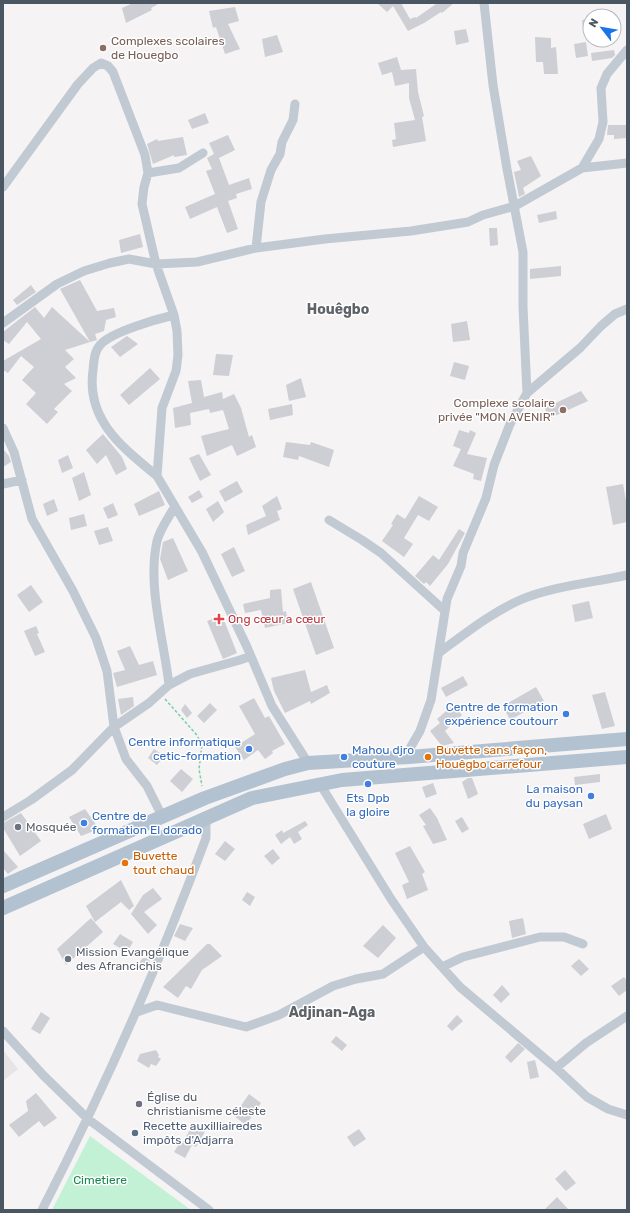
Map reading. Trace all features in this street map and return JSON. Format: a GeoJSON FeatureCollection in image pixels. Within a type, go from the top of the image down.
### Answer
{"type":"FeatureCollection","features":[{"type":"Feature","properties":{"kind":"main road"},"geometry":{"type":"LineString","coordinates":[[3,886],[205,798],[266,774],[308,763],[409,757],[627,739]]}},
{"type":"Feature","properties":{"kind":"main road"},"geometry":{"type":"LineString","coordinates":[[3,908],[206,820],[252,798],[342,780],[627,757]]}},
{"type":"Feature","properties":{"kind":"street"},"geometry":{"type":"LineString","coordinates":[[484,3],[493,85],[506,170],[515,206],[523,252],[523,308],[527,393]]}},
{"type":"Feature","properties":{"kind":"street"},"geometry":{"type":"LineString","coordinates":[[582,168],[599,139],[603,122],[601,88],[607,74],[627,50]]}},
{"type":"Feature","properties":{"kind":"street"},"geometry":{"type":"LineString","coordinates":[[3,187],[78,84],[101,62],[108,66],[113,72],[138,133],[145,155],[148,173],[144,187],[142,204],[156,264],[174,315],[178,355],[176,372],[162,408],[156,476]]}},
{"type":"Feature","properties":{"kind":"street"},"geometry":{"type":"LineString","coordinates":[[256,248],[261,202],[271,170],[280,154],[282,142],[294,120],[295,104]]}},
{"type":"Feature","properties":{"kind":"street"},"geometry":{"type":"LineString","coordinates":[[148,173],[179,168],[203,153]]}},
{"type":"Feature","properties":{"kind":"street"},"geometry":{"type":"LineString","coordinates":[[3,323],[58,284],[84,271],[110,263],[129,259],[156,264],[197,262],[256,248],[325,239],[411,231],[468,222],[483,215],[515,206],[582,168],[627,163]]}},
{"type":"Feature","properties":{"kind":"street"},"geometry":{"type":"LineString","coordinates":[[409,757],[410,750],[420,731],[431,700],[440,652],[447,599],[461,566],[463,553],[486,498],[501,443],[510,424],[527,393],[580,348],[615,314],[627,308]]}},
{"type":"Feature","properties":{"kind":"street"},"geometry":{"type":"LineString","coordinates":[[174,315],[155,319],[111,337],[101,344],[95,353],[92,372],[91,389],[95,408],[103,423],[116,440],[156,476],[175,506],[202,552],[251,656],[272,706],[308,763]]}},
{"type":"Feature","properties":{"kind":"street"},"geometry":{"type":"LineString","coordinates":[[3,428],[14,452],[32,519],[73,591],[96,638],[107,671],[114,727],[126,759],[147,786],[162,816]]}},
{"type":"Feature","properties":{"kind":"street"},"geometry":{"type":"LineString","coordinates":[[3,484],[22,480]]}},
{"type":"Feature","properties":{"kind":"street"},"geometry":{"type":"LineString","coordinates":[[169,685],[155,588],[156,554],[157,540],[175,506]]}},
{"type":"Feature","properties":{"kind":"street"},"geometry":{"type":"LineString","coordinates":[[328,520],[381,553],[445,612]]}},
{"type":"Feature","properties":{"kind":"street"},"geometry":{"type":"LineString","coordinates":[[440,652],[493,614],[520,600],[540,593],[627,575]]}},
{"type":"Feature","properties":{"kind":"street"},"geometry":{"type":"LineString","coordinates":[[3,817],[31,800],[72,770],[114,727],[169,685],[190,674],[251,656]]}},
{"type":"Feature","properties":{"kind":"street"},"geometry":{"type":"LineString","coordinates":[[320,784],[390,899],[424,947],[460,987],[486,1011],[556,1068],[587,1097],[608,1109],[627,1115]]}},
{"type":"Feature","properties":{"kind":"street"},"geometry":{"type":"LineString","coordinates":[[42,1210],[88,1119],[137,1012],[206,838],[206,820]]}},
{"type":"Feature","properties":{"kind":"street"},"geometry":{"type":"LineString","coordinates":[[442,967],[463,957],[540,937],[564,937],[583,944]]}},
{"type":"Feature","properties":{"kind":"street"},"geometry":{"type":"LineString","coordinates":[[137,1012],[157,1005],[246,1027],[279,1015],[333,986],[383,974],[424,947]]}},
{"type":"Feature","properties":{"kind":"street"},"geometry":{"type":"LineString","coordinates":[[556,1068],[586,1043],[627,1016]]}},
{"type":"Feature","properties":{"kind":"street"},"geometry":{"type":"LineString","coordinates":[[3,1031],[43,1075],[88,1119],[209,1210]]}},
{"type":"Feature","properties":{"kind":"path"},"geometry":{"type":"LineString","coordinates":[[160,693],[196,734],[202,744],[199,769],[205,798]]}},
{"type":"Feature","properties":{"kind":"shaded area"},"geometry":{"type":"Polygon","coordinates":[[[3,1050],[18,1069],[3,1081],[3,1050]]]}},
{"type":"Feature","properties":{"kind":"green space","name":"Cimetiere"},"geometry":{"type":"Polygon","coordinates":[[[90,1136],[191,1210],[52,1210],[90,1136]]]}},
{"type":"Feature","properties":{"kind":"building"},"geometry":{"type":"Polygon","coordinates":[[[133,3],[160,3],[151,8],[152,10],[126,23],[122,8],[133,3]]]}},
{"type":"Feature","properties":{"kind":"building"},"geometry":{"type":"Polygon","coordinates":[[[377,3],[401,3],[410,19],[416,18],[436,4],[435,3],[454,3],[442,13],[441,12],[408,31],[393,6],[387,12],[377,3]]]}},
{"type":"Feature","properties":{"kind":"building"},"geometry":{"type":"Polygon","coordinates":[[[235,7],[239,21],[228,24],[240,49],[225,54],[216,27],[213,28],[209,11],[235,7]]]}},
{"type":"Feature","properties":{"kind":"building"},"geometry":{"type":"Polygon","coordinates":[[[466,29],[469,42],[456,45],[454,31],[466,29]]]}},
{"type":"Feature","properties":{"kind":"building"},"geometry":{"type":"Polygon","coordinates":[[[277,35],[283,52],[265,57],[262,39],[277,35]]]}},
{"type":"Feature","properties":{"kind":"building"},"geometry":{"type":"Polygon","coordinates":[[[535,37],[551,38],[551,48],[556,47],[558,74],[544,74],[543,62],[536,62],[535,37]]]}},
{"type":"Feature","properties":{"kind":"building"},"geometry":{"type":"Polygon","coordinates":[[[582,43],[582,48],[587,48],[588,56],[576,58],[574,44],[582,43]]]}},
{"type":"Feature","properties":{"kind":"building"},"geometry":{"type":"Polygon","coordinates":[[[614,50],[615,55],[612,58],[592,61],[591,53],[614,50]]]}},
{"type":"Feature","properties":{"kind":"building"},"geometry":{"type":"Polygon","coordinates":[[[397,57],[401,70],[416,69],[418,92],[424,116],[422,117],[426,141],[393,147],[392,140],[396,139],[394,123],[415,120],[409,98],[409,83],[395,86],[392,72],[382,75],[378,63],[397,57]]]}},
{"type":"Feature","properties":{"kind":"building"},"geometry":{"type":"Polygon","coordinates":[[[205,113],[209,123],[192,129],[188,120],[205,113]]]}},
{"type":"Feature","properties":{"kind":"building"},"geometry":{"type":"Polygon","coordinates":[[[608,125],[627,125],[627,138],[614,139],[614,135],[607,135],[608,125]]]}},
{"type":"Feature","properties":{"kind":"building"},"geometry":{"type":"Polygon","coordinates":[[[228,135],[235,150],[219,158],[229,185],[249,178],[252,189],[236,194],[237,198],[228,201],[238,229],[227,233],[217,207],[190,219],[185,207],[215,194],[206,171],[212,169],[207,158],[214,154],[209,143],[228,135]]]}},
{"type":"Feature","properties":{"kind":"building"},"geometry":{"type":"Polygon","coordinates":[[[183,137],[187,155],[174,157],[174,155],[153,164],[147,144],[157,139],[158,141],[183,137]]]}},
{"type":"Feature","properties":{"kind":"building"},"geometry":{"type":"Polygon","coordinates":[[[531,156],[541,176],[523,188],[525,194],[519,197],[514,172],[521,170],[517,161],[531,156]]]}},
{"type":"Feature","properties":{"kind":"building"},"geometry":{"type":"Polygon","coordinates":[[[556,211],[557,219],[539,223],[537,215],[556,211]]]}},
{"type":"Feature","properties":{"kind":"building"},"geometry":{"type":"Polygon","coordinates":[[[489,228],[497,228],[498,245],[490,246],[489,228]]]}},
{"type":"Feature","properties":{"kind":"building"},"geometry":{"type":"Polygon","coordinates":[[[140,234],[143,247],[121,253],[119,240],[140,234]]]}},
{"type":"Feature","properties":{"kind":"building"},"geometry":{"type":"Polygon","coordinates":[[[561,266],[561,276],[530,279],[530,269],[561,266]]]}},
{"type":"Feature","properties":{"kind":"building"},"geometry":{"type":"Polygon","coordinates":[[[80,280],[97,311],[114,308],[116,317],[106,320],[104,331],[95,334],[97,340],[90,342],[60,289],[80,280]]]}},
{"type":"Feature","properties":{"kind":"building"},"geometry":{"type":"Polygon","coordinates":[[[31,285],[36,292],[17,305],[13,300],[31,285]]]}},
{"type":"Feature","properties":{"kind":"building"},"geometry":{"type":"Polygon","coordinates":[[[35,307],[44,318],[52,307],[90,342],[65,350],[74,359],[65,367],[76,378],[64,384],[72,391],[54,409],[58,412],[47,424],[26,404],[36,393],[22,380],[34,367],[21,356],[8,373],[3,370],[3,361],[41,339],[27,322],[9,344],[3,340],[3,332],[35,307]]]}},
{"type":"Feature","properties":{"kind":"building"},"geometry":{"type":"Polygon","coordinates":[[[467,321],[470,340],[453,342],[451,324],[467,321]]]}},
{"type":"Feature","properties":{"kind":"building"},"geometry":{"type":"Polygon","coordinates":[[[127,336],[138,344],[120,357],[111,347],[127,336]]]}},
{"type":"Feature","properties":{"kind":"building"},"geometry":{"type":"Polygon","coordinates":[[[216,354],[233,355],[229,376],[213,375],[216,354]]]}},
{"type":"Feature","properties":{"kind":"building"},"geometry":{"type":"Polygon","coordinates":[[[454,362],[469,366],[465,380],[450,376],[454,362]]]}},
{"type":"Feature","properties":{"kind":"building"},"geometry":{"type":"Polygon","coordinates":[[[150,368],[160,379],[129,405],[120,395],[150,368]]]}},
{"type":"Feature","properties":{"kind":"building"},"geometry":{"type":"Polygon","coordinates":[[[301,378],[306,397],[289,401],[286,385],[301,378]]]}},
{"type":"Feature","properties":{"kind":"building"},"geometry":{"type":"Polygon","coordinates":[[[201,380],[204,397],[222,392],[223,399],[234,394],[241,408],[249,437],[252,435],[256,447],[237,456],[232,445],[207,456],[201,436],[229,429],[223,410],[210,413],[209,409],[190,413],[191,425],[175,428],[173,408],[192,403],[188,381],[201,380]]]}},
{"type":"Feature","properties":{"kind":"building"},"geometry":{"type":"Polygon","coordinates":[[[581,391],[588,401],[548,419],[545,408],[581,391]]]}},
{"type":"Feature","properties":{"kind":"building"},"geometry":{"type":"Polygon","coordinates":[[[292,404],[293,415],[270,420],[268,409],[292,404]]]}},
{"type":"Feature","properties":{"kind":"building"},"geometry":{"type":"Polygon","coordinates":[[[459,430],[469,433],[470,430],[476,433],[467,454],[487,458],[481,481],[473,479],[474,474],[453,466],[461,449],[453,446],[459,430]]]}},
{"type":"Feature","properties":{"kind":"building"},"geometry":{"type":"Polygon","coordinates":[[[103,434],[122,457],[127,469],[116,475],[106,455],[97,464],[86,450],[103,434]]]}},
{"type":"Feature","properties":{"kind":"building"},"geometry":{"type":"Polygon","coordinates":[[[286,442],[310,445],[311,442],[334,450],[329,467],[299,456],[298,460],[283,457],[286,442]]]}},
{"type":"Feature","properties":{"kind":"building"},"geometry":{"type":"Polygon","coordinates":[[[3,449],[9,456],[11,462],[3,467],[3,449]]]}},
{"type":"Feature","properties":{"kind":"building"},"geometry":{"type":"Polygon","coordinates":[[[199,454],[211,475],[200,481],[189,458],[199,454]]]}},
{"type":"Feature","properties":{"kind":"building"},"geometry":{"type":"Polygon","coordinates":[[[68,455],[73,468],[62,473],[58,460],[68,455]]]}},
{"type":"Feature","properties":{"kind":"building"},"geometry":{"type":"Polygon","coordinates":[[[84,472],[91,495],[79,501],[72,478],[84,472]]]}},
{"type":"Feature","properties":{"kind":"building"},"geometry":{"type":"Polygon","coordinates":[[[237,481],[243,492],[225,502],[219,491],[237,481]]]}},
{"type":"Feature","properties":{"kind":"building"},"geometry":{"type":"Polygon","coordinates":[[[623,484],[627,507],[627,522],[613,525],[606,487],[623,484]]]}},
{"type":"Feature","properties":{"kind":"building"},"geometry":{"type":"Polygon","coordinates":[[[199,490],[203,497],[192,503],[188,497],[199,490]]]}},
{"type":"Feature","properties":{"kind":"building"},"geometry":{"type":"Polygon","coordinates":[[[159,491],[165,505],[139,516],[134,504],[159,491]]]}},
{"type":"Feature","properties":{"kind":"building"},"geometry":{"type":"Polygon","coordinates":[[[277,496],[282,509],[277,511],[280,520],[248,535],[246,525],[266,516],[262,506],[277,496]]]}},
{"type":"Feature","properties":{"kind":"building"},"geometry":{"type":"Polygon","coordinates":[[[419,496],[438,507],[429,521],[418,515],[404,538],[413,544],[404,557],[382,541],[393,525],[391,524],[397,514],[405,519],[419,496]]]}},
{"type":"Feature","properties":{"kind":"building"},"geometry":{"type":"Polygon","coordinates":[[[54,499],[58,511],[47,516],[43,504],[54,499]]]}},
{"type":"Feature","properties":{"kind":"building"},"geometry":{"type":"Polygon","coordinates":[[[218,501],[224,512],[213,522],[206,509],[218,501]]]}},
{"type":"Feature","properties":{"kind":"building"},"geometry":{"type":"Polygon","coordinates":[[[113,503],[118,515],[108,519],[103,508],[113,503]]]}},
{"type":"Feature","properties":{"kind":"building"},"geometry":{"type":"Polygon","coordinates":[[[84,514],[87,526],[71,530],[69,518],[84,514]]]}},
{"type":"Feature","properties":{"kind":"building"},"geometry":{"type":"Polygon","coordinates":[[[108,527],[113,541],[99,545],[94,531],[108,527]]]}},
{"type":"Feature","properties":{"kind":"building"},"geometry":{"type":"Polygon","coordinates":[[[459,529],[465,533],[448,564],[430,586],[426,582],[424,584],[415,576],[433,555],[439,560],[459,529]]]}},
{"type":"Feature","properties":{"kind":"building"},"geometry":{"type":"Polygon","coordinates":[[[173,538],[188,571],[168,580],[160,559],[163,542],[173,538]]]}},
{"type":"Feature","properties":{"kind":"building"},"geometry":{"type":"Polygon","coordinates":[[[234,547],[245,571],[232,577],[221,554],[234,547]]]}},
{"type":"Feature","properties":{"kind":"building"},"geometry":{"type":"Polygon","coordinates":[[[311,582],[334,648],[316,655],[293,589],[311,582]]]}},
{"type":"Feature","properties":{"kind":"building"},"geometry":{"type":"Polygon","coordinates":[[[31,585],[43,602],[29,612],[17,595],[31,585]]]}},
{"type":"Feature","properties":{"kind":"building"},"geometry":{"type":"Polygon","coordinates":[[[281,589],[283,612],[286,611],[288,623],[265,628],[261,610],[245,613],[243,604],[270,598],[270,590],[281,589]]]}},
{"type":"Feature","properties":{"kind":"building"},"geometry":{"type":"Polygon","coordinates":[[[589,601],[593,618],[575,622],[572,605],[589,601]]]}},
{"type":"Feature","properties":{"kind":"building"},"geometry":{"type":"Polygon","coordinates":[[[222,615],[237,653],[223,659],[207,621],[222,615]]]}},
{"type":"Feature","properties":{"kind":"building"},"geometry":{"type":"Polygon","coordinates":[[[36,626],[39,633],[37,634],[45,652],[35,656],[24,631],[36,626]]]}},
{"type":"Feature","properties":{"kind":"building"},"geometry":{"type":"Polygon","coordinates":[[[130,646],[139,665],[153,661],[157,675],[117,687],[113,673],[125,670],[117,651],[130,646]]]}},
{"type":"Feature","properties":{"kind":"building"},"geometry":{"type":"Polygon","coordinates":[[[305,670],[311,692],[327,685],[330,693],[311,704],[310,701],[285,713],[274,691],[271,678],[305,670]]]}},
{"type":"Feature","properties":{"kind":"building"},"geometry":{"type":"Polygon","coordinates":[[[463,676],[468,685],[446,697],[441,688],[463,676]]]}},
{"type":"Feature","properties":{"kind":"building"},"geometry":{"type":"Polygon","coordinates":[[[536,687],[544,701],[510,720],[503,706],[536,687]]]}},
{"type":"Feature","properties":{"kind":"building"},"geometry":{"type":"Polygon","coordinates":[[[605,692],[615,726],[602,729],[592,695],[605,692]]]}},
{"type":"Feature","properties":{"kind":"building"},"geometry":{"type":"Polygon","coordinates":[[[133,697],[134,706],[121,715],[118,699],[133,697]]]}},
{"type":"Feature","properties":{"kind":"building"},"geometry":{"type":"Polygon","coordinates":[[[254,698],[265,718],[269,716],[285,744],[272,751],[273,753],[265,759],[258,750],[244,760],[235,747],[255,734],[239,706],[254,698]]]}},
{"type":"Feature","properties":{"kind":"building"},"geometry":{"type":"Polygon","coordinates":[[[210,703],[217,710],[204,723],[197,716],[210,703]]]}},
{"type":"Feature","properties":{"kind":"building"},"geometry":{"type":"Polygon","coordinates":[[[185,704],[192,713],[187,718],[181,710],[185,704]]]}},
{"type":"Feature","properties":{"kind":"building"},"geometry":{"type":"Polygon","coordinates":[[[453,705],[462,715],[445,731],[454,743],[442,746],[430,731],[440,723],[437,719],[453,705]]]}},
{"type":"Feature","properties":{"kind":"building"},"geometry":{"type":"Polygon","coordinates":[[[154,749],[164,756],[157,765],[148,758],[154,749]]]}},
{"type":"Feature","properties":{"kind":"building"},"geometry":{"type":"Polygon","coordinates":[[[181,769],[193,779],[182,792],[170,781],[181,769]]]}},
{"type":"Feature","properties":{"kind":"building"},"geometry":{"type":"Polygon","coordinates":[[[600,774],[600,782],[575,785],[574,777],[600,774]]]}},
{"type":"Feature","properties":{"kind":"building"},"geometry":{"type":"Polygon","coordinates":[[[468,778],[472,778],[478,794],[468,799],[462,782],[468,778]]]}},
{"type":"Feature","properties":{"kind":"building"},"geometry":{"type":"Polygon","coordinates":[[[433,783],[437,794],[426,798],[422,787],[433,783]]]}},
{"type":"Feature","properties":{"kind":"building"},"geometry":{"type":"Polygon","coordinates":[[[430,808],[437,818],[447,840],[433,844],[423,826],[426,825],[419,815],[430,808]]]}},
{"type":"Feature","properties":{"kind":"building"},"geometry":{"type":"Polygon","coordinates":[[[85,809],[99,829],[81,836],[69,817],[85,809]]]}},
{"type":"Feature","properties":{"kind":"building"},"geometry":{"type":"Polygon","coordinates":[[[21,813],[41,841],[20,856],[3,828],[3,823],[21,813]]]}},
{"type":"Feature","properties":{"kind":"building"},"geometry":{"type":"Polygon","coordinates":[[[606,814],[612,829],[589,839],[583,824],[606,814]]]}},
{"type":"Feature","properties":{"kind":"building"},"geometry":{"type":"Polygon","coordinates":[[[462,817],[469,829],[462,833],[455,821],[462,817]]]}},
{"type":"Feature","properties":{"kind":"building"},"geometry":{"type":"Polygon","coordinates":[[[305,821],[308,825],[298,832],[302,839],[294,844],[290,837],[281,844],[275,835],[282,830],[283,833],[305,821]]]}},
{"type":"Feature","properties":{"kind":"building"},"geometry":{"type":"Polygon","coordinates":[[[225,841],[235,849],[225,861],[215,854],[225,841]]]}},
{"type":"Feature","properties":{"kind":"building"},"geometry":{"type":"Polygon","coordinates":[[[410,846],[425,872],[422,874],[428,890],[407,899],[402,885],[409,882],[395,853],[410,846]]]}},
{"type":"Feature","properties":{"kind":"building"},"geometry":{"type":"Polygon","coordinates":[[[273,849],[280,858],[272,865],[264,856],[273,849]]]}},
{"type":"Feature","properties":{"kind":"building"},"geometry":{"type":"Polygon","coordinates":[[[3,850],[18,867],[8,874],[3,868],[3,850]]]}},
{"type":"Feature","properties":{"kind":"building"},"geometry":{"type":"Polygon","coordinates":[[[121,880],[134,906],[129,910],[121,902],[95,922],[86,906],[121,880]]]}},
{"type":"Feature","properties":{"kind":"building"},"geometry":{"type":"Polygon","coordinates":[[[153,888],[162,899],[144,912],[157,925],[148,934],[131,914],[143,895],[153,888]]]}},
{"type":"Feature","properties":{"kind":"building"},"geometry":{"type":"Polygon","coordinates":[[[247,892],[255,897],[250,906],[242,900],[247,892]]]}},
{"type":"Feature","properties":{"kind":"building"},"geometry":{"type":"Polygon","coordinates":[[[91,918],[103,932],[66,965],[57,949],[91,918]]]}},
{"type":"Feature","properties":{"kind":"building"},"geometry":{"type":"Polygon","coordinates":[[[523,918],[526,934],[512,938],[509,921],[523,918]]]}},
{"type":"Feature","properties":{"kind":"building"},"geometry":{"type":"Polygon","coordinates":[[[180,924],[193,928],[185,941],[174,936],[180,924]]]}},
{"type":"Feature","properties":{"kind":"building"},"geometry":{"type":"Polygon","coordinates":[[[383,925],[396,938],[378,958],[363,946],[383,925]]]}},
{"type":"Feature","properties":{"kind":"building"},"geometry":{"type":"Polygon","coordinates":[[[120,934],[133,942],[127,952],[113,944],[120,934]]]}},
{"type":"Feature","properties":{"kind":"building"},"geometry":{"type":"Polygon","coordinates":[[[207,944],[210,944],[222,956],[202,970],[191,989],[186,986],[178,998],[163,987],[207,944]]]}},
{"type":"Feature","properties":{"kind":"building"},"geometry":{"type":"Polygon","coordinates":[[[143,958],[147,958],[149,959],[149,967],[143,968],[140,965],[140,961],[143,958]]]}},
{"type":"Feature","properties":{"kind":"building"},"geometry":{"type":"Polygon","coordinates":[[[579,959],[589,969],[581,976],[571,966],[579,959]]]}},
{"type":"Feature","properties":{"kind":"building"},"geometry":{"type":"Polygon","coordinates":[[[624,977],[627,981],[627,990],[619,996],[611,986],[624,977]]]}},
{"type":"Feature","properties":{"kind":"building"},"geometry":{"type":"Polygon","coordinates":[[[502,985],[510,994],[501,1003],[493,995],[502,985]]]}},
{"type":"Feature","properties":{"kind":"building"},"geometry":{"type":"Polygon","coordinates":[[[41,1012],[50,1018],[40,1034],[31,1029],[41,1012]]]}},
{"type":"Feature","properties":{"kind":"building"},"geometry":{"type":"Polygon","coordinates":[[[457,1015],[463,1021],[452,1031],[447,1026],[457,1015]]]}},
{"type":"Feature","properties":{"kind":"building"},"geometry":{"type":"Polygon","coordinates":[[[336,1036],[347,1045],[342,1051],[331,1042],[336,1036]]]}},
{"type":"Feature","properties":{"kind":"building"},"geometry":{"type":"Polygon","coordinates":[[[518,1043],[525,1049],[511,1063],[505,1057],[518,1043]]]}},
{"type":"Feature","properties":{"kind":"building"},"geometry":{"type":"Polygon","coordinates":[[[156,1050],[159,1055],[158,1057],[161,1059],[156,1066],[151,1064],[149,1068],[137,1061],[140,1054],[156,1050]]]}},
{"type":"Feature","properties":{"kind":"building"},"geometry":{"type":"Polygon","coordinates":[[[535,1060],[539,1077],[530,1079],[527,1062],[535,1060]]]}},
{"type":"Feature","properties":{"kind":"building"},"geometry":{"type":"Polygon","coordinates":[[[36,1093],[57,1118],[44,1127],[39,1121],[19,1137],[9,1125],[28,1111],[26,1101],[36,1093]]]}},
{"type":"Feature","properties":{"kind":"building"},"geometry":{"type":"Polygon","coordinates":[[[249,1094],[261,1103],[246,1125],[234,1116],[249,1094]]]}},
{"type":"Feature","properties":{"kind":"building"},"geometry":{"type":"Polygon","coordinates":[[[194,1123],[206,1130],[196,1147],[192,1145],[185,1158],[174,1152],[179,1144],[181,1145],[194,1123]]]}},
{"type":"Feature","properties":{"kind":"building"},"geometry":{"type":"Polygon","coordinates":[[[359,1129],[366,1139],[354,1147],[347,1137],[359,1129]]]}},
{"type":"Feature","properties":{"kind":"building"},"geometry":{"type":"Polygon","coordinates":[[[565,1170],[576,1183],[566,1191],[555,1179],[565,1170]]]}},
{"type":"Feature","properties":{"kind":"building"},"geometry":{"type":"Polygon","coordinates":[[[557,1197],[569,1210],[544,1210],[557,1197]]]}},
{"type":"Feature","properties":{"kind":"place","name":"Complexes scolaires de Houegbo"},"geometry":{"type":"Point","coordinates":[103,48]}},
{"type":"Feature","properties":{"kind":"place","name":"Complexe scolaire privée \"MON AVENIR\""},"geometry":{"type":"Point","coordinates":[563,410]}},
{"type":"Feature","properties":{"kind":"place","name":"Ong cœur a cœur"},"geometry":{"type":"Point","coordinates":[219,619]}},
{"type":"Feature","properties":{"kind":"place","name":"Centre de formation expérience coutourr"},"geometry":{"type":"Point","coordinates":[566,714]}},
{"type":"Feature","properties":{"kind":"place","name":"Centre informatique cetic-formation"},"geometry":{"type":"Point","coordinates":[249,749]}},
{"type":"Feature","properties":{"kind":"place","name":"Mahou djro couture"},"geometry":{"type":"Point","coordinates":[344,757]}},
{"type":"Feature","properties":{"kind":"place","name":"Buvette sans façon, Houêgbo carrefour"},"geometry":{"type":"Point","coordinates":[428,757]}},
{"type":"Feature","properties":{"kind":"place","name":"Ets Dpb la gloire"},"geometry":{"type":"Point","coordinates":[368,784]}},
{"type":"Feature","properties":{"kind":"place","name":"La maison du paysan"},"geometry":{"type":"Point","coordinates":[591,796]}},
{"type":"Feature","properties":{"kind":"place","name":"Centre de formation El dorado"},"geometry":{"type":"Point","coordinates":[84,823]}},
{"type":"Feature","properties":{"kind":"place","name":"Mosquée"},"geometry":{"type":"Point","coordinates":[18,827]}},
{"type":"Feature","properties":{"kind":"place","name":"Buvette tout chaud"},"geometry":{"type":"Point","coordinates":[125,863]}},
{"type":"Feature","properties":{"kind":"place","name":"Mission Evangélique des Afrancichis"},"geometry":{"type":"Point","coordinates":[68,959]}},
{"type":"Feature","properties":{"kind":"place","name":"Église du christianisme céleste"},"geometry":{"type":"Point","coordinates":[139,1104]}},
{"type":"Feature","properties":{"kind":"place","name":"Recette auxilliairedes impôts d'Adjarra"},"geometry":{"type":"Point","coordinates":[135,1133]}},
{"type":"Feature","properties":{"kind":"district","name":"Houêgbo"},"geometry":{"type":"Point","coordinates":[338,309]}},
{"type":"Feature","properties":{"kind":"district","name":"Adjinan-Aga"},"geometry":{"type":"Point","coordinates":[332,1012]}}]}
